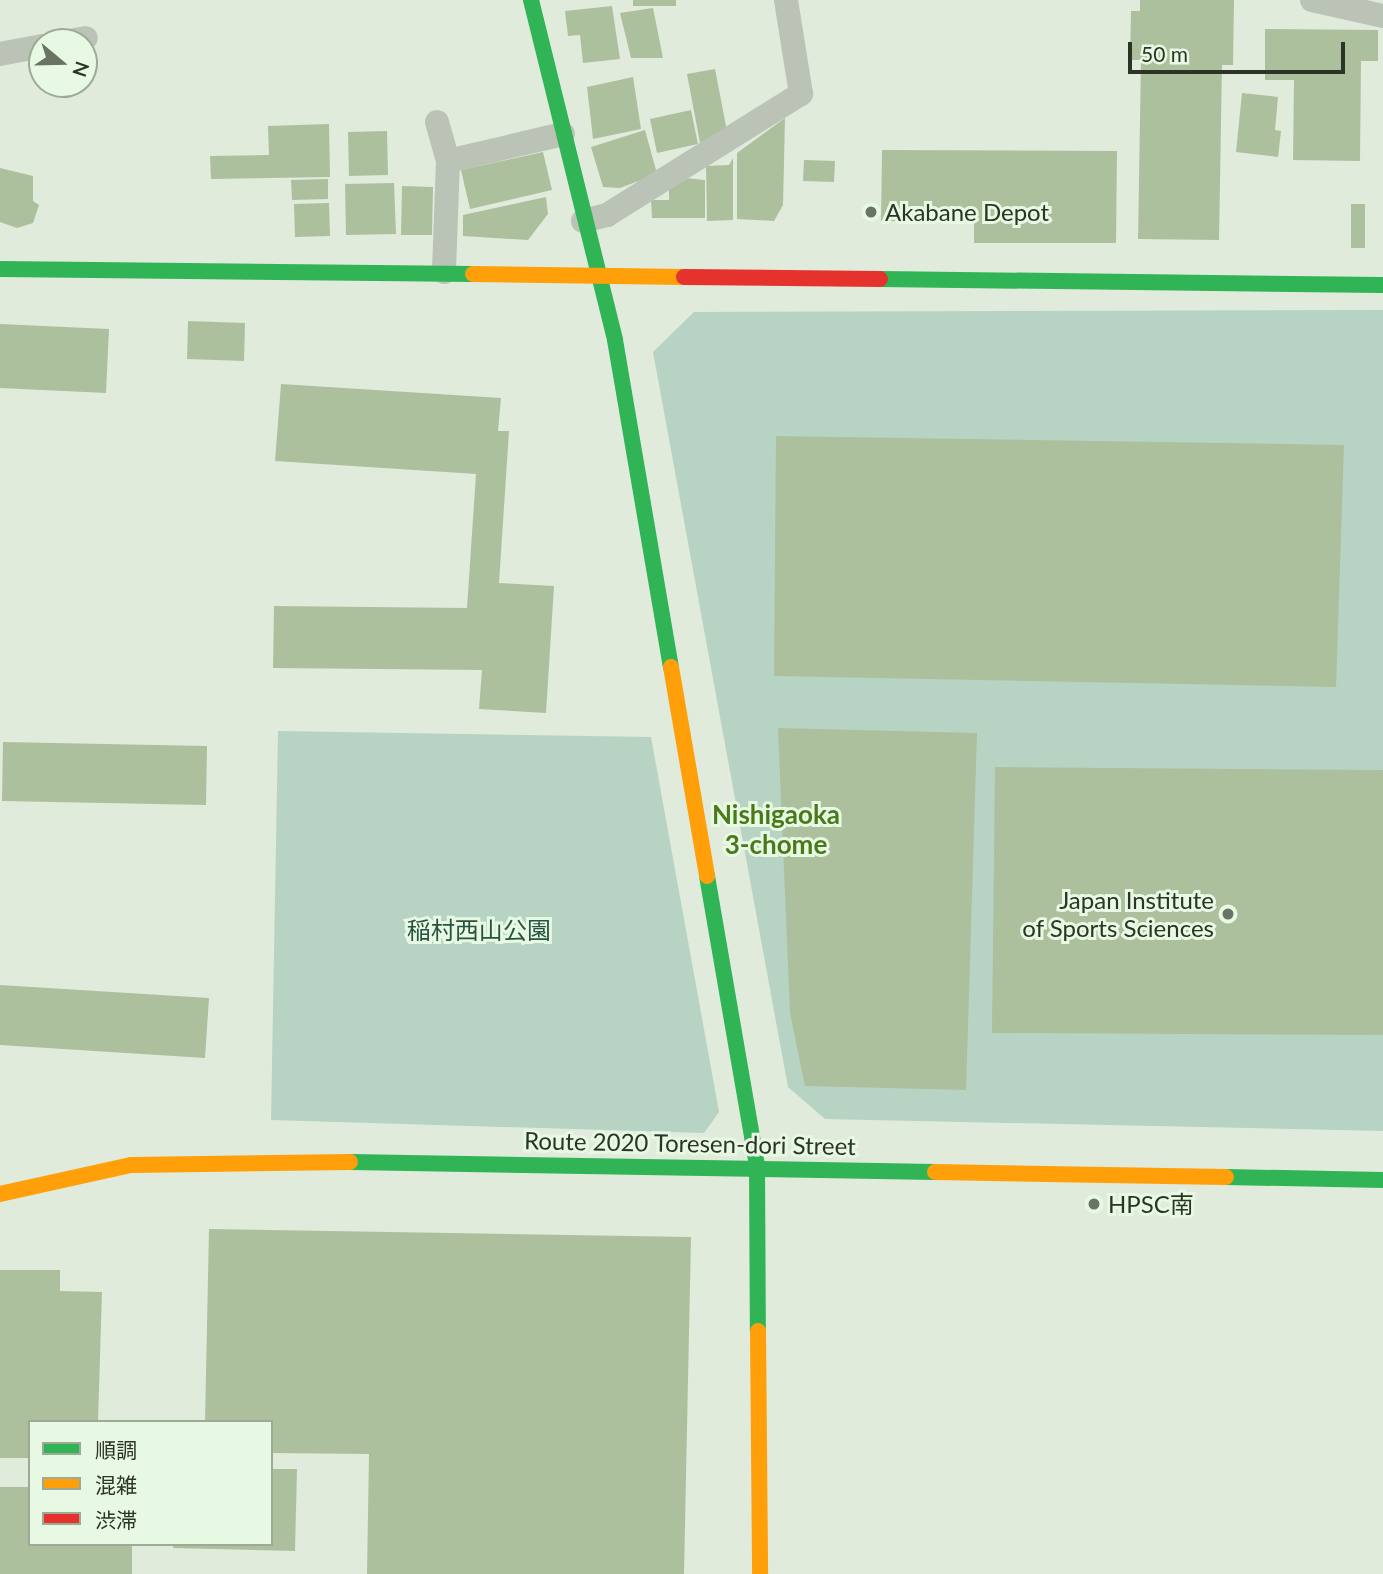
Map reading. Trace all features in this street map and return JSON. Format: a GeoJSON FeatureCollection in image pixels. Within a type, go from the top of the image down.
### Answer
{"type":"FeatureCollection","features":[{"type":"Feature","properties":{"kind":"street"},"geometry":{"type":"LineString","coordinates":[[531,0],[583,221],[615,340],[757,1165],[760,1574]]}},
{"type":"Feature","properties":{"kind":"street"},"geometry":{"type":"LineString","coordinates":[[583,221],[607,215],[801,94],[786,0]]}},
{"type":"Feature","properties":{"kind":"street"},"geometry":{"type":"LineString","coordinates":[[1312,0],[1383,16]]}},
{"type":"Feature","properties":{"kind":"street"},"geometry":{"type":"LineString","coordinates":[[0,54],[28,49]]}},
{"type":"Feature","properties":{"kind":"street"},"geometry":{"type":"LineString","coordinates":[[437,122],[448,161],[444,272]]}},
{"type":"Feature","properties":{"kind":"street"},"geometry":{"type":"LineString","coordinates":[[448,161],[563,134]]}},
{"type":"Feature","properties":{"kind":"street"},"geometry":{"type":"LineString","coordinates":[[0,269],[444,272],[598,277],[1383,285]]}},
{"type":"Feature","properties":{"kind":"street","name":"Route 2020 Toresen-dori Street"},"geometry":{"type":"LineString","coordinates":[[0,1194],[131,1166],[192,1161],[757,1165],[1383,1180]]}},
{"type":"Feature","properties":{"kind":"green space","name":"Japan Institute of Sports Sciences"},"geometry":{"type":"Polygon","coordinates":[[[1383,310],[1383,1131],[825,1119],[788,1087],[653,352],[694,312],[1383,310]]]}},
{"type":"Feature","properties":{"kind":"green space","name":"稲村西山公園"},"geometry":{"type":"Polygon","coordinates":[[[278,731],[651,737],[719,1112],[704,1133],[271,1120],[278,731]]]}},
{"type":"Feature","properties":{"kind":"building"},"geometry":{"type":"Polygon","coordinates":[[[633,0],[676,0],[676,6],[633,6],[633,0]]]}},
{"type":"Feature","properties":{"kind":"building"},"geometry":{"type":"Polygon","coordinates":[[[1140,0],[1234,0],[1233,65],[1222,65],[1219,240],[1138,239],[1141,60],[1130,60],[1131,11],[1140,11],[1140,0]]]}},
{"type":"Feature","properties":{"kind":"building"},"geometry":{"type":"Polygon","coordinates":[[[612,6],[620,59],[583,63],[580,35],[568,36],[565,11],[612,6]]]}},
{"type":"Feature","properties":{"kind":"building"},"geometry":{"type":"Polygon","coordinates":[[[653,8],[663,58],[631,58],[620,13],[653,8]]]}},
{"type":"Feature","properties":{"kind":"building"},"geometry":{"type":"Polygon","coordinates":[[[1265,29],[1378,30],[1378,61],[1361,61],[1360,161],[1293,160],[1294,80],[1265,80],[1265,29]]]}},
{"type":"Feature","properties":{"kind":"building"},"geometry":{"type":"Polygon","coordinates":[[[715,69],[727,131],[700,143],[687,74],[715,69]]]}},
{"type":"Feature","properties":{"kind":"building"},"geometry":{"type":"Polygon","coordinates":[[[633,77],[641,129],[593,139],[587,87],[633,77]]]}},
{"type":"Feature","properties":{"kind":"building"},"geometry":{"type":"Polygon","coordinates":[[[1242,93],[1278,97],[1275,130],[1281,131],[1278,157],[1236,152],[1242,93]]]}},
{"type":"Feature","properties":{"kind":"building"},"geometry":{"type":"Polygon","coordinates":[[[691,110],[698,144],[657,153],[650,119],[691,110]]]}},
{"type":"Feature","properties":{"kind":"building"},"geometry":{"type":"Polygon","coordinates":[[[785,118],[783,205],[774,221],[737,219],[737,153],[785,118]]]}},
{"type":"Feature","properties":{"kind":"building"},"geometry":{"type":"Polygon","coordinates":[[[329,124],[330,177],[211,179],[210,156],[269,155],[268,126],[329,124]]]}},
{"type":"Feature","properties":{"kind":"building"},"geometry":{"type":"Polygon","coordinates":[[[645,130],[657,174],[620,188],[603,187],[591,147],[645,130]]]}},
{"type":"Feature","properties":{"kind":"building"},"geometry":{"type":"Polygon","coordinates":[[[387,131],[388,175],[349,176],[348,132],[387,131]]]}},
{"type":"Feature","properties":{"kind":"building"},"geometry":{"type":"Polygon","coordinates":[[[882,150],[1117,151],[1116,243],[974,243],[974,221],[881,221],[882,150]]]}},
{"type":"Feature","properties":{"kind":"building"},"geometry":{"type":"Polygon","coordinates":[[[543,152],[552,190],[470,209],[461,170],[543,152]]]}},
{"type":"Feature","properties":{"kind":"building"},"geometry":{"type":"Polygon","coordinates":[[[733,158],[733,220],[707,221],[706,166],[729,165],[733,158]]]}},
{"type":"Feature","properties":{"kind":"building"},"geometry":{"type":"Polygon","coordinates":[[[804,160],[835,161],[834,182],[803,181],[804,160]]]}},
{"type":"Feature","properties":{"kind":"building"},"geometry":{"type":"Polygon","coordinates":[[[0,168],[33,176],[33,201],[39,205],[33,223],[17,228],[0,222],[0,168]]]}},
{"type":"Feature","properties":{"kind":"building"},"geometry":{"type":"Polygon","coordinates":[[[685,178],[705,180],[705,218],[652,218],[651,200],[669,200],[669,187],[685,178]]]}},
{"type":"Feature","properties":{"kind":"building"},"geometry":{"type":"Polygon","coordinates":[[[328,179],[328,199],[292,200],[291,180],[328,179]]]}},
{"type":"Feature","properties":{"kind":"building"},"geometry":{"type":"Polygon","coordinates":[[[394,183],[396,234],[346,235],[345,184],[394,183]]]}},
{"type":"Feature","properties":{"kind":"building"},"geometry":{"type":"Polygon","coordinates":[[[402,186],[433,187],[432,235],[401,235],[402,186]]]}},
{"type":"Feature","properties":{"kind":"building"},"geometry":{"type":"Polygon","coordinates":[[[546,197],[548,214],[528,240],[463,236],[463,215],[546,197]]]}},
{"type":"Feature","properties":{"kind":"building"},"geometry":{"type":"Polygon","coordinates":[[[329,203],[330,236],[295,237],[294,204],[329,203]]]}},
{"type":"Feature","properties":{"kind":"building"},"geometry":{"type":"Polygon","coordinates":[[[1351,204],[1365,204],[1365,248],[1351,248],[1351,204]]]}},
{"type":"Feature","properties":{"kind":"building"},"geometry":{"type":"Polygon","coordinates":[[[188,321],[245,323],[244,361],[187,359],[188,321]]]}},
{"type":"Feature","properties":{"kind":"building"},"geometry":{"type":"Polygon","coordinates":[[[0,324],[109,329],[106,393],[0,388],[0,324]]]}},
{"type":"Feature","properties":{"kind":"building"},"geometry":{"type":"Polygon","coordinates":[[[281,384],[501,398],[498,431],[509,431],[499,583],[554,586],[546,713],[479,709],[482,670],[273,668],[274,606],[467,608],[476,474],[275,461],[281,384]]]}},
{"type":"Feature","properties":{"kind":"building"},"geometry":{"type":"Polygon","coordinates":[[[776,436],[1344,445],[1336,687],[774,676],[776,436]]]}},
{"type":"Feature","properties":{"kind":"building"},"geometry":{"type":"Polygon","coordinates":[[[778,728],[977,733],[966,1090],[805,1086],[790,1013],[778,728]]]}},
{"type":"Feature","properties":{"kind":"building"},"geometry":{"type":"Polygon","coordinates":[[[3,742],[207,746],[206,805],[2,801],[3,742]]]}},
{"type":"Feature","properties":{"kind":"building"},"geometry":{"type":"Polygon","coordinates":[[[995,767],[1383,770],[1383,1035],[992,1033],[995,767]]]}},
{"type":"Feature","properties":{"kind":"building"},"geometry":{"type":"Polygon","coordinates":[[[0,985],[209,998],[205,1058],[0,1045],[0,985]]]}},
{"type":"Feature","properties":{"kind":"building"},"geometry":{"type":"Polygon","coordinates":[[[209,1229],[691,1237],[684,1574],[367,1574],[369,1454],[273,1453],[273,1420],[205,1420],[209,1229]]]}},
{"type":"Feature","properties":{"kind":"building"},"geometry":{"type":"Polygon","coordinates":[[[0,1270],[60,1270],[60,1291],[102,1292],[98,1420],[28,1420],[28,1458],[0,1458],[0,1270]]]}},
{"type":"Feature","properties":{"kind":"building"},"geometry":{"type":"Polygon","coordinates":[[[273,1469],[297,1469],[295,1551],[173,1548],[273,1546],[273,1469]]]}},
{"type":"Feature","properties":{"kind":"building"},"geometry":{"type":"Polygon","coordinates":[[[0,1487],[28,1487],[28,1546],[132,1546],[132,1574],[0,1574],[0,1487]]]}},
{"type":"Feature","properties":{"kind":"traffic: fast"},"geometry":{"type":"LineString","coordinates":[[531,0],[615,340],[671,667]]}},
{"type":"Feature","properties":{"kind":"traffic: fast"},"geometry":{"type":"LineString","coordinates":[[0,269],[473,274]]}},
{"type":"Feature","properties":{"kind":"traffic: fast"},"geometry":{"type":"LineString","coordinates":[[880,279],[1383,285]]}},
{"type":"Feature","properties":{"kind":"traffic: fast"},"geometry":{"type":"LineString","coordinates":[[707,876],[757,1165],[758,1331]]}},
{"type":"Feature","properties":{"kind":"traffic: fast"},"geometry":{"type":"LineString","coordinates":[[350,1162],[935,1172]]}},
{"type":"Feature","properties":{"kind":"traffic: fast"},"geometry":{"type":"LineString","coordinates":[[1226,1177],[1383,1180]]}},
{"type":"Feature","properties":{"kind":"traffic: slow"},"geometry":{"type":"LineString","coordinates":[[473,274],[684,277]]}},
{"type":"Feature","properties":{"kind":"traffic: slow"},"geometry":{"type":"LineString","coordinates":[[671,667],[707,876]]}},
{"type":"Feature","properties":{"kind":"traffic: slow"},"geometry":{"type":"LineString","coordinates":[[0,1194],[131,1165],[350,1162]]}},
{"type":"Feature","properties":{"kind":"traffic: slow"},"geometry":{"type":"LineString","coordinates":[[935,1172],[1226,1177]]}},
{"type":"Feature","properties":{"kind":"traffic: slow"},"geometry":{"type":"LineString","coordinates":[[758,1331],[760,1574]]}},
{"type":"Feature","properties":{"kind":"traffic: jam"},"geometry":{"type":"LineString","coordinates":[[684,277],[880,279]]}},
{"type":"Feature","properties":{"kind":"place","name":"Akabane Depot"},"geometry":{"type":"Point","coordinates":[871,212]}},
{"type":"Feature","properties":{"kind":"place","name":"Japan Institute of Sports Sciences"},"geometry":{"type":"Point","coordinates":[1228,914]}},
{"type":"Feature","properties":{"kind":"place","name":"HPSC南"},"geometry":{"type":"Point","coordinates":[1094,1204]}},
{"type":"Feature","properties":{"kind":"district","name":"Nishigaoka 3-chome"},"geometry":{"type":"Point","coordinates":[776,830]}}]}
